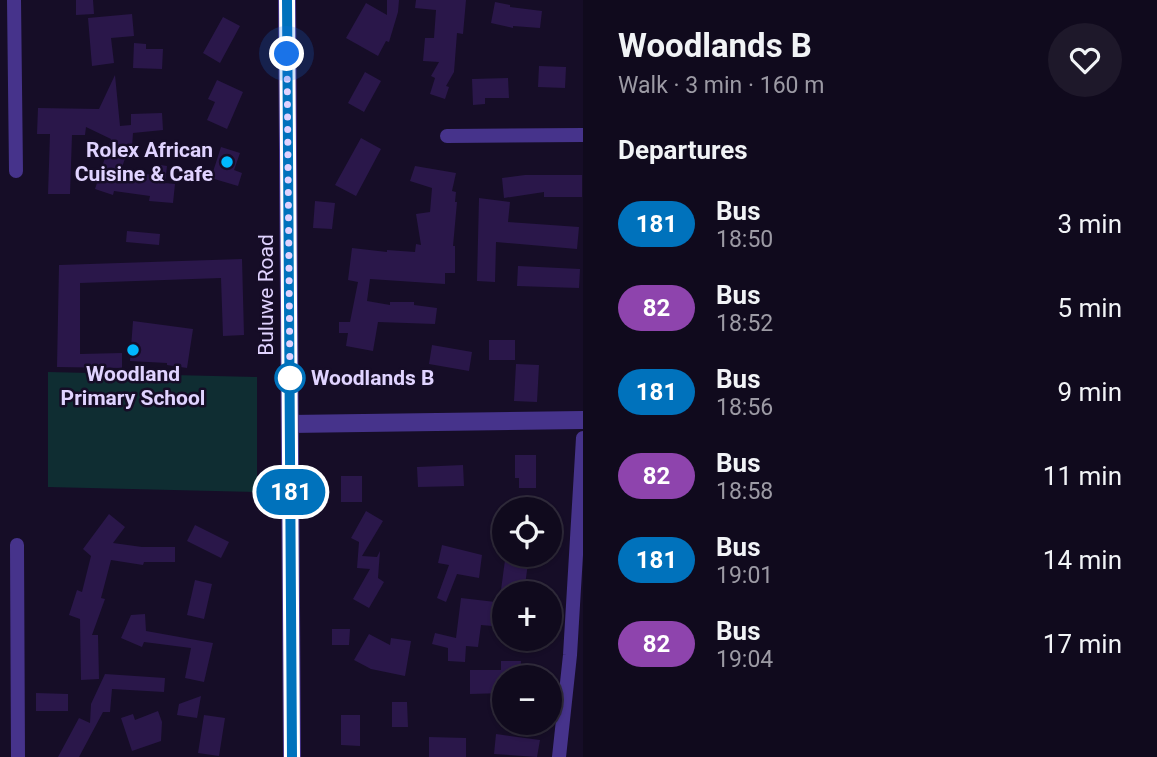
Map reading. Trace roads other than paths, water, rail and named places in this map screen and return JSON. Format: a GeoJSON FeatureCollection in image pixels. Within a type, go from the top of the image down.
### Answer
{"type":"FeatureCollection","features":[{"type":"Feature","properties":{"kind":"street"},"geometry":{"type":"LineString","coordinates":[[14,0],[16,171]]}},
{"type":"Feature","properties":{"kind":"street","name":"Buluwe Road"},"geometry":{"type":"LineString","coordinates":[[287,0],[292,757]]}},
{"type":"Feature","properties":{"kind":"street"},"geometry":{"type":"LineString","coordinates":[[447,136],[583,135]]}},
{"type":"Feature","properties":{"kind":"street"},"geometry":{"type":"LineString","coordinates":[[290,424],[583,420]]}},
{"type":"Feature","properties":{"kind":"street"},"geometry":{"type":"LineString","coordinates":[[559,757],[576,655],[583,438]]}},
{"type":"Feature","properties":{"kind":"street"},"geometry":{"type":"LineString","coordinates":[[17,545],[18,757]]}},
{"type":"Feature","properties":{"kind":"place","name":"Rolex African Cuisine & Cafe"},"geometry":{"type":"Point","coordinates":[227,162]}},
{"type":"Feature","properties":{"kind":"place","name":"Woodland Primary School"},"geometry":{"type":"Point","coordinates":[133,350]}},
{"type":"Feature","properties":{"kind":"place","name":"Woodlands B"},"geometry":{"type":"Point","coordinates":[290,378]}}]}
